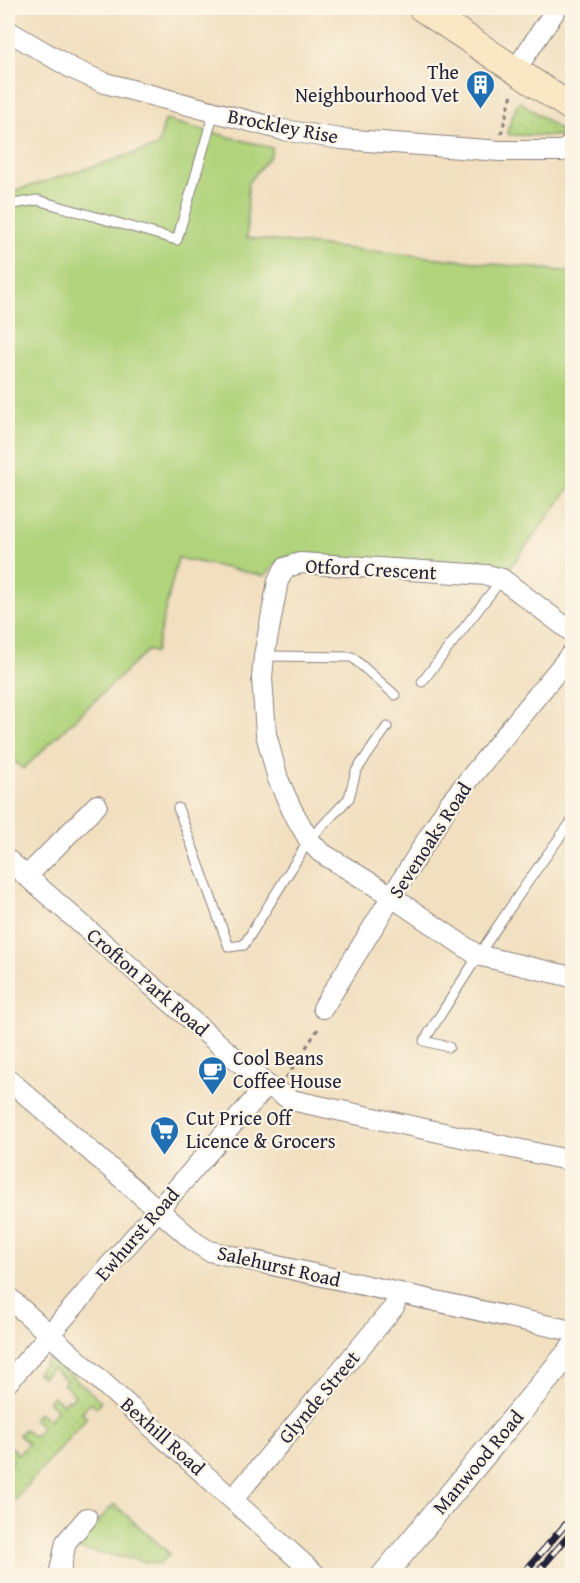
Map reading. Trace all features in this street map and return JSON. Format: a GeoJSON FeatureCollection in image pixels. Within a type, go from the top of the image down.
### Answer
{"type":"FeatureCollection","features":[{"type":"Feature","properties":{"kind":"main road"},"geometry":{"type":"LineString","coordinates":[[422,8],[573,108]]}},
{"type":"Feature","properties":{"kind":"street"},"geometry":{"type":"LineString","coordinates":[[520,72],[557,8]]}},
{"type":"Feature","properties":{"kind":"street","name":"Brockley Rise"},"geometry":{"type":"LineString","coordinates":[[8,31],[73,69],[105,83],[283,130],[341,139],[500,151],[562,151],[573,142]]}},
{"type":"Feature","properties":{"kind":"street","name":"Otford Crescent"},"geometry":{"type":"LineString","coordinates":[[477,956],[392,897],[320,852],[309,840],[291,810],[278,779],[266,734],[262,678],[278,581],[285,568],[300,563],[487,575],[502,579],[573,632]]}},
{"type":"Feature","properties":{"kind":"street","name":"Sevenoaks Road"},"geometry":{"type":"LineString","coordinates":[[324,1014],[449,804],[573,653]]}},
{"type":"Feature","properties":{"kind":"street"},"geometry":{"type":"LineString","coordinates":[[27,876],[97,805]]}},
{"type":"Feature","properties":{"kind":"street","name":"Crofton Park Road"},"geometry":{"type":"LineString","coordinates":[[8,860],[272,1088],[291,1100],[573,1161]]}},
{"type":"Feature","properties":{"kind":"street"},"geometry":{"type":"LineString","coordinates":[[477,956],[573,977]]}},
{"type":"Feature","properties":{"kind":"street","name":"Salehurst Road"},"geometry":{"type":"LineString","coordinates":[[8,1079],[196,1243],[209,1251],[573,1331]]}},
{"type":"Feature","properties":{"kind":"street","name":"Ewhurst Road"},"geometry":{"type":"LineString","coordinates":[[8,1382],[158,1210],[272,1088]]}},
{"type":"Feature","properties":{"kind":"street","name":"Glynde Street"},"geometry":{"type":"LineString","coordinates":[[233,1499],[394,1307],[398,1293]]}},
{"type":"Feature","properties":{"kind":"street","name":"Bexhill Road"},"geometry":{"type":"LineString","coordinates":[[8,1297],[317,1575]]}},
{"type":"Feature","properties":{"kind":"street","name":"Manwood Road"},"geometry":{"type":"LineString","coordinates":[[383,1575],[573,1349]]}},
{"type":"Feature","properties":{"kind":"street"},"geometry":{"type":"LineString","coordinates":[[58,1575],[66,1542],[87,1518]]}},
{"type":"Feature","properties":{"kind":"lane"},"geometry":{"type":"LineString","coordinates":[[8,205],[37,200],[177,240],[214,112]]}},
{"type":"Feature","properties":{"kind":"lane"},"geometry":{"type":"LineString","coordinates":[[422,682],[502,579]]}},
{"type":"Feature","properties":{"kind":"lane"},"geometry":{"type":"LineString","coordinates":[[264,656],[352,657],[395,695]]}},
{"type":"Feature","properties":{"kind":"lane"},"geometry":{"type":"LineString","coordinates":[[178,808],[230,948],[244,945],[309,840],[350,798],[356,771],[387,727]]}},
{"type":"Feature","properties":{"kind":"lane"},"geometry":{"type":"LineString","coordinates":[[449,1047],[424,1041],[477,956],[573,820]]}},
{"type":"Feature","properties":{"kind":"path"},"geometry":{"type":"LineString","coordinates":[[504,123],[520,72]]}},
{"type":"Feature","properties":{"kind":"path"},"geometry":{"type":"LineString","coordinates":[[272,1088],[324,1014]]}},
{"type":"Feature","properties":{"kind":"green space"},"geometry":{"type":"Polygon","coordinates":[[[521,102],[560,130],[560,136],[509,135],[507,132],[517,104],[521,102]]]}},
{"type":"Feature","properties":{"kind":"green space"},"geometry":{"type":"Polygon","coordinates":[[[165,120],[272,148],[271,155],[248,183],[247,238],[572,272],[572,485],[506,573],[299,554],[281,558],[265,576],[178,558],[155,653],[148,650],[23,769],[8,755],[8,193],[158,146],[165,120]]]}},
{"type":"Feature","properties":{"kind":"green space"},"geometry":{"type":"Polygon","coordinates":[[[50,1357],[101,1401],[96,1407],[90,1403],[82,1412],[87,1417],[8,1508],[8,1467],[13,1460],[8,1455],[9,1446],[19,1454],[28,1444],[19,1435],[24,1429],[34,1437],[42,1427],[33,1419],[39,1412],[48,1420],[57,1410],[48,1401],[53,1396],[63,1404],[75,1395],[63,1384],[66,1380],[52,1368],[43,1377],[37,1373],[50,1357]]]}},
{"type":"Feature","properties":{"kind":"green space"},"geometry":{"type":"Polygon","coordinates":[[[114,1504],[170,1554],[159,1564],[73,1548],[114,1504]]]}},
{"type":"Feature","properties":{"kind":"railway"},"geometry":{"type":"LineString","coordinates":[[521,1576],[572,1517]]}},
{"type":"Feature","properties":{"kind":"railway"},"geometry":{"type":"LineString","coordinates":[[534,1576],[572,1532]]}},
{"type":"Feature","properties":{"kind":"place","name":"The Neighbourhood Vet"},"geometry":{"type":"Point","coordinates":[480,110]}},
{"type":"Feature","properties":{"kind":"place","name":"Cool Beans Coffee House"},"geometry":{"type":"Point","coordinates":[212,1096]}},
{"type":"Feature","properties":{"kind":"place","name":"Cut Price Off Licence & Grocers"},"geometry":{"type":"Point","coordinates":[165,1156]}}]}
